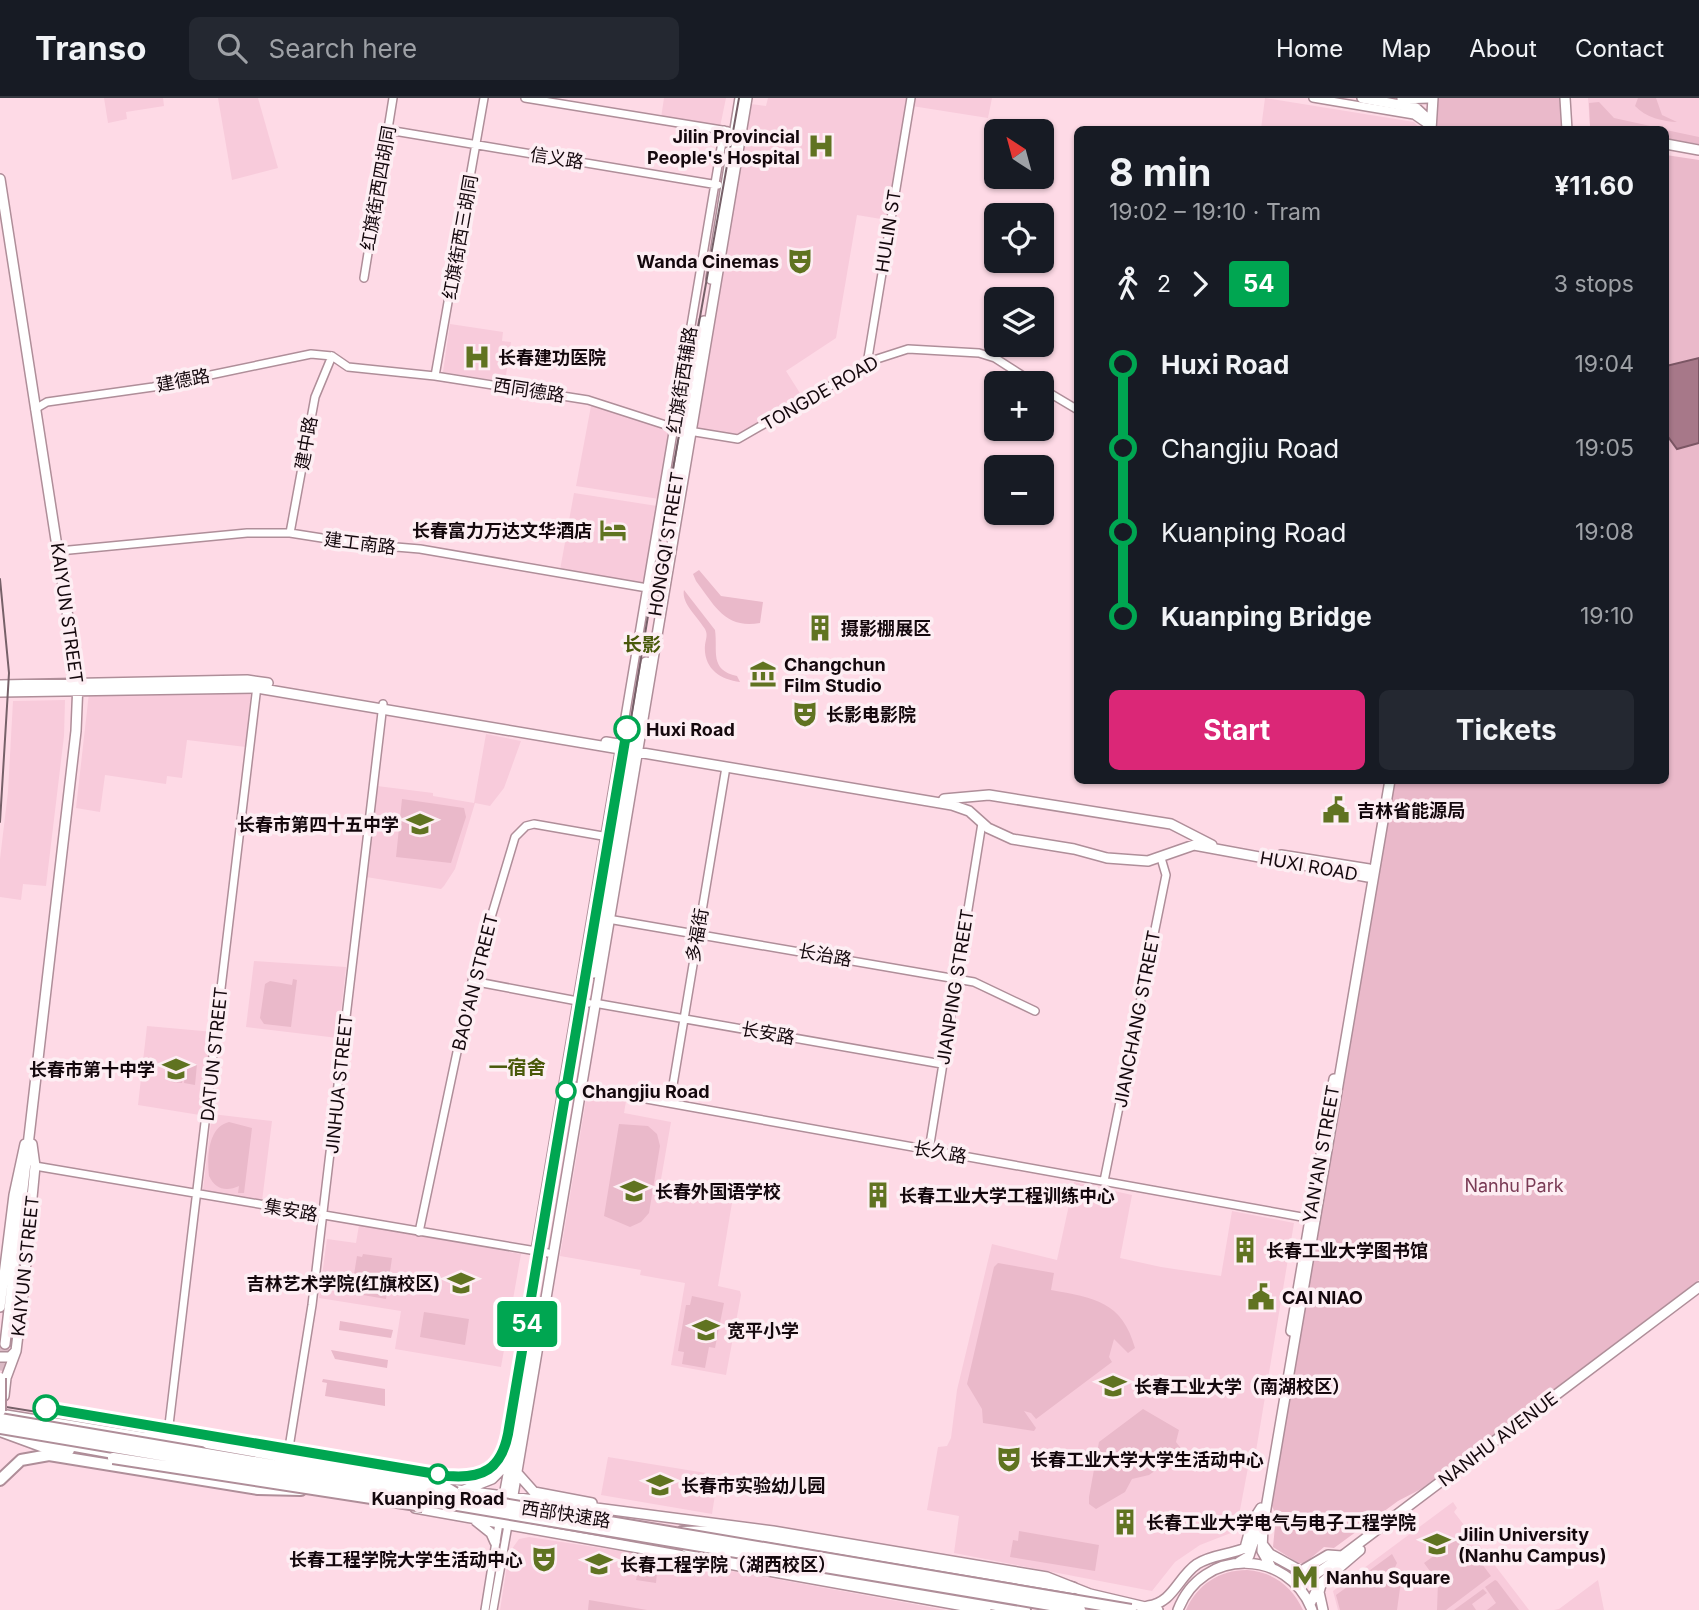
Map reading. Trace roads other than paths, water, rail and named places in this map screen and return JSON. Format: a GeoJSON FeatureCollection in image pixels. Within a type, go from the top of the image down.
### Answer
{"type":"FeatureCollection","features":[{"type":"Feature","properties":{"kind":"highway"},"geometry":{"type":"LineString","coordinates":[[0,1378],[1,1415]]}},
{"type":"Feature","properties":{"kind":"highway","name":"西部快速路"},"geometry":{"type":"LineString","coordinates":[[1,1415],[461,1494],[678,1537],[1080,1610]]}},
{"type":"Feature","properties":{"kind":"highway","name":"西部快速路"},"geometry":{"type":"LineString","coordinates":[[0,1431],[1131,1610]]}},
{"type":"Feature","properties":{"kind":"highway"},"geometry":{"type":"LineString","coordinates":[[149,1437],[156,1434],[442,1485],[461,1494]]}},
{"type":"Feature","properties":{"kind":"highway"},"geometry":{"type":"LineString","coordinates":[[43,1441],[55,1448],[113,1458],[452,1510],[481,1509]]}},
{"type":"Feature","properties":{"kind":"highway"},"geometry":{"type":"LineString","coordinates":[[0,1479],[22,1460],[49,1455],[264,1490],[314,1489]]}},
{"type":"Feature","properties":{"kind":"highway"},"geometry":{"type":"LineString","coordinates":[[678,1537],[702,1530],[762,1536],[1073,1588]]}},
{"type":"Feature","properties":{"kind":"highway"},"geometry":{"type":"LineString","coordinates":[[678,1537],[700,1554],[1025,1610]]}},
{"type":"Feature","properties":{"kind":"main road","name":"HONGQI STREET"},"geometry":{"type":"LineString","coordinates":[[508,1499],[518,1474],[578,1088],[591,1003],[610,837],[634,749],[726,186],[729,131],[740,98]]}},
{"type":"Feature","properties":{"kind":"main road","name":"HONGQI STREET"},"geometry":{"type":"LineString","coordinates":[[591,1003],[608,919],[659,590],[747,98]]}},
{"type":"Feature","properties":{"kind":"main road"},"geometry":{"type":"LineString","coordinates":[[1363,98],[1416,108],[1430,126]]}},
{"type":"Feature","properties":{"kind":"main road"},"geometry":{"type":"LineString","coordinates":[[1399,98],[1431,98],[1431,126]]}},
{"type":"Feature","properties":{"kind":"main road"},"geometry":{"type":"LineString","coordinates":[[1565,98],[1571,126]]}},
{"type":"Feature","properties":{"kind":"main road"},"geometry":{"type":"LineString","coordinates":[[1669,147],[1699,152]]}},
{"type":"Feature","properties":{"kind":"main road","name":"KAIYUN STREET"},"geometry":{"type":"LineString","coordinates":[[0,179],[78,686],[76,731],[5,1344]]}},
{"type":"Feature","properties":{"kind":"main road","name":"HUXI ROAD"},"geometry":{"type":"LineString","coordinates":[[0,685],[257,685],[948,800],[989,795],[1118,818],[1171,824],[1184,828],[1210,844],[1371,873]]}},
{"type":"Feature","properties":{"kind":"main road","name":"HUXI ROAD"},"geometry":{"type":"LineString","coordinates":[[0,692],[78,686]]}},
{"type":"Feature","properties":{"kind":"main road","name":"HUXI ROAD"},"geometry":{"type":"LineString","coordinates":[[634,749],[952,805],[969,811],[982,823],[1012,839],[1074,849],[1107,858],[1135,862],[1161,858],[1194,845],[1371,873]]}},
{"type":"Feature","properties":{"kind":"main road","name":"YAN'AN STREET"},"geometry":{"type":"LineString","coordinates":[[1239,1562],[1253,1550],[1261,1508],[1314,1219],[1386,784]]}},
{"type":"Feature","properties":{"kind":"main road","name":"HONGQI STREET"},"geometry":{"type":"LineString","coordinates":[[503,1524],[578,1088]]}},
{"type":"Feature","properties":{"kind":"main road","name":"KAIYUN STREET"},"geometry":{"type":"LineString","coordinates":[[0,1440],[6,1378],[16,1351],[35,1166],[29,1132]]}},
{"type":"Feature","properties":{"kind":"main road","name":"KAIYUN STREET"},"geometry":{"type":"LineString","coordinates":[[0,1307],[14,1195],[21,1154],[29,1132]]}},
{"type":"Feature","properties":{"kind":"main road"},"geometry":{"type":"LineString","coordinates":[[1271,1567],[1262,1551],[1261,1540],[1314,1219]]}},
{"type":"Feature","properties":{"kind":"main road","name":"NANHU AVENUE"},"geometry":{"type":"LineString","coordinates":[[1293,1581],[1313,1576],[1342,1556],[1699,1287]]}},
{"type":"Feature","properties":{"kind":"main road","name":"NANHU AVENUE"},"geometry":{"type":"LineString","coordinates":[[1311,1607],[1323,1580],[1699,1294]]}},
{"type":"Feature","properties":{"kind":"main road"},"geometry":{"type":"LineString","coordinates":[[0,1357],[10,1357],[16,1351]]}},
{"type":"Feature","properties":{"kind":"main road"},"geometry":{"type":"LineString","coordinates":[[1,1415],[149,1437],[157,1441],[461,1494],[774,1531],[1047,1577],[1073,1588],[1158,1610]]}},
{"type":"Feature","properties":{"kind":"main road"},"geometry":{"type":"LineString","coordinates":[[0,1431],[43,1441],[986,1610]]}},
{"type":"Feature","properties":{"kind":"main road"},"geometry":{"type":"LineString","coordinates":[[461,1494],[492,1479],[513,1456]]}},
{"type":"Feature","properties":{"kind":"main road"},"geometry":{"type":"LineString","coordinates":[[518,1474],[524,1486],[534,1492],[604,1505],[620,1513]]}},
{"type":"Feature","properties":{"kind":"main road"},"geometry":{"type":"LineString","coordinates":[[1144,1607],[1163,1602],[1195,1565],[1217,1554],[1245,1548],[1252,1522],[1261,1508]]}},
{"type":"Feature","properties":{"kind":"main road"},"geometry":{"type":"LineString","coordinates":[[468,1517],[486,1528],[495,1542]]}},
{"type":"Feature","properties":{"kind":"main road"},"geometry":{"type":"LineString","coordinates":[[1261,1540],[1270,1554],[1301,1571],[1328,1555],[1342,1556]]}},
{"type":"Feature","properties":{"kind":"main road"},"geometry":{"type":"LineString","coordinates":[[1166,1610],[1183,1599],[1208,1572],[1239,1562],[1271,1567],[1293,1581],[1311,1607]]}},
{"type":"Feature","properties":{"kind":"main road"},"geometry":{"type":"LineString","coordinates":[[1323,1580],[1319,1592],[1323,1610]]}},
{"type":"Feature","properties":{"kind":"main road"},"geometry":{"type":"LineString","coordinates":[[1178,1610],[1183,1599]]}},
{"type":"Feature","properties":{"kind":"street","name":"红旗街西四胡同"},"geometry":{"type":"LineString","coordinates":[[364,278],[393,98]]}},
{"type":"Feature","properties":{"kind":"street","name":"红旗街西三胡同"},"geometry":{"type":"LineString","coordinates":[[435,376],[484,98]]}},
{"type":"Feature","properties":{"kind":"street"},"geometry":{"type":"LineString","coordinates":[[525,98],[729,131]]}},
{"type":"Feature","properties":{"kind":"street","name":"HULIN ST"},"geometry":{"type":"LineString","coordinates":[[867,364],[911,98]]}},
{"type":"Feature","properties":{"kind":"street"},"geometry":{"type":"LineString","coordinates":[[1313,98],[1414,115],[1430,126]]}},
{"type":"Feature","properties":{"kind":"street","name":"信义路"},"geometry":{"type":"LineString","coordinates":[[388,130],[726,186]]}},
{"type":"Feature","properties":{"kind":"street","name":"红旗街西辅路"},"geometry":{"type":"LineString","coordinates":[[535,1251],[577,1001],[610,837],[620,747],[715,184],[729,131]]}},
{"type":"Feature","properties":{"kind":"street","name":"TONGDE ROAD"},"geometry":{"type":"LineString","coordinates":[[688,431],[738,439],[867,364],[887,354],[908,349],[979,353],[995,358],[1015,371]]}},
{"type":"Feature","properties":{"kind":"street","name":"建德路"},"geometry":{"type":"LineString","coordinates":[[35,409],[47,402],[153,387],[311,354],[332,356]]}},
{"type":"Feature","properties":{"kind":"street","name":"西同德路"},"geometry":{"type":"LineString","coordinates":[[332,356],[348,367],[435,376],[587,400],[688,431]]}},
{"type":"Feature","properties":{"kind":"street","name":"建中路"},"geometry":{"type":"LineString","coordinates":[[290,533],[313,407],[332,356]]}},
{"type":"Feature","properties":{"kind":"street"},"geometry":{"type":"LineString","coordinates":[[1054,396],[1074,408]]}},
{"type":"Feature","properties":{"kind":"street","name":"建工南路"},"geometry":{"type":"LineString","coordinates":[[59,551],[247,533],[290,533],[360,544],[419,549],[659,590]]}},
{"type":"Feature","properties":{"kind":"street","name":"DATUN STREET"},"geometry":{"type":"LineString","coordinates":[[169,1425],[257,685]]}},
{"type":"Feature","properties":{"kind":"street","name":"JINHUA STREET"},"geometry":{"type":"LineString","coordinates":[[287,1463],[323,1216],[383,706]]}},
{"type":"Feature","properties":{"kind":"street","name":"多福街"},"geometry":{"type":"LineString","coordinates":[[670,1103],[726,767]]}},
{"type":"Feature","properties":{"kind":"street","name":"JIANPING STREET"},"geometry":{"type":"LineString","coordinates":[[929,1150],[982,823]]}},
{"type":"Feature","properties":{"kind":"street","name":"BAO'AN STREET"},"geometry":{"type":"LineString","coordinates":[[419,1232],[472,981],[515,837],[520,831],[534,824],[610,837]]}},
{"type":"Feature","properties":{"kind":"street","name":"JIANCHANG STREET"},"geometry":{"type":"LineString","coordinates":[[1104,1181],[1166,875],[1161,858]]}},
{"type":"Feature","properties":{"kind":"street","name":"长治路"},"geometry":{"type":"LineString","coordinates":[[608,919],[957,978],[991,987],[1035,1011]]}},
{"type":"Feature","properties":{"kind":"street","name":"长安路"},"geometry":{"type":"LineString","coordinates":[[472,981],[942,1064]]}},
{"type":"Feature","properties":{"kind":"street","name":"长久路"},"geometry":{"type":"LineString","coordinates":[[563,1084],[1314,1219]]}},
{"type":"Feature","properties":{"kind":"street","name":"集安路"},"geometry":{"type":"LineString","coordinates":[[35,1166],[548,1253]]}},
{"type":"Feature","properties":{"kind":"street"},"geometry":{"type":"LineString","coordinates":[[0,1431],[48,1451],[179,1472],[205,1469]]}},
{"type":"Feature","properties":{"kind":"street","name":"HONGQI STREET"},"geometry":{"type":"LineString","coordinates":[[485,1610],[495,1542],[503,1524]]}},
{"type":"Feature","properties":{"kind":"street","name":"HONGQI STREET"},"geometry":{"type":"LineString","coordinates":[[493,1610],[503,1524]]}},
{"type":"Feature","properties":{"kind":"tunnel"},"geometry":{"type":"LineString","coordinates":[[0,1384],[5,1344]]}},
{"type":"Feature","properties":{"kind":"tram line"},"geometry":{"type":"LineString","coordinates":[[0,1406],[465,1481],[492,1474],[505,1459],[543,1252],[663,525],[739,98]]}},
{"type":"Feature","properties":{"kind":"tram line"},"geometry":{"type":"LineString","coordinates":[[0,579],[9,673],[0,822]]}},
{"type":"Feature","properties":{"kind":"tram line","name":"54"},"geometry":{"type":"LineString","coordinates":[[46,1408],[448,1476],[482,1475],[496,1465],[502,1457],[508,1434],[627,729]]}},
{"type":"Feature","properties":{"kind":"place","name":"Jilin Provincial People's Hospital"},"geometry":{"type":"Point","coordinates":[821,146]}},
{"type":"Feature","properties":{"kind":"place","name":"Wanda Cinemas"},"geometry":{"type":"Point","coordinates":[800,261]}},
{"type":"Feature","properties":{"kind":"place","name":"长春建功医院"},"geometry":{"type":"Point","coordinates":[477,357]}},
{"type":"Feature","properties":{"kind":"place","name":"长春富力万达文华酒店"},"geometry":{"type":"Point","coordinates":[613,530]}},
{"type":"Feature","properties":{"kind":"place","name":"摄影棚展区"},"geometry":{"type":"Point","coordinates":[820,628]}},
{"type":"Feature","properties":{"kind":"place","name":"Changchun Film Studio"},"geometry":{"type":"Point","coordinates":[763,674]}},
{"type":"Feature","properties":{"kind":"place","name":"长影电影院"},"geometry":{"type":"Point","coordinates":[805,714]}},
{"type":"Feature","properties":{"kind":"place","name":"Huxi Road"},"geometry":{"type":"Point","coordinates":[627,729]}},
{"type":"Feature","properties":{"kind":"place","name":"吉林省能源局"},"geometry":{"type":"Point","coordinates":[1336,810]}},
{"type":"Feature","properties":{"kind":"place","name":"长春市第四十五中学"},"geometry":{"type":"Point","coordinates":[420,824]}},
{"type":"Feature","properties":{"kind":"place","name":"长春市第十中学"},"geometry":{"type":"Point","coordinates":[176,1069]}},
{"type":"Feature","properties":{"kind":"place","name":"Changjiu Road"},"geometry":{"type":"Point","coordinates":[566,1091]}},
{"type":"Feature","properties":{"kind":"place","name":"长春外国语学校"},"geometry":{"type":"Point","coordinates":[634,1191]}},
{"type":"Feature","properties":{"kind":"place","name":"长春工业大学工程训练中心"},"geometry":{"type":"Point","coordinates":[878,1195]}},
{"type":"Feature","properties":{"kind":"place","name":"长春工业大学图书馆"},"geometry":{"type":"Point","coordinates":[1245,1250]}},
{"type":"Feature","properties":{"kind":"place","name":"吉林艺术学院(红旗校区)"},"geometry":{"type":"Point","coordinates":[461,1283]}},
{"type":"Feature","properties":{"kind":"place","name":"CAI NIAO"},"geometry":{"type":"Point","coordinates":[1261,1297]}},
{"type":"Feature","properties":{"kind":"place","name":"宽平小学"},"geometry":{"type":"Point","coordinates":[706,1330]}},
{"type":"Feature","properties":{"kind":"place","name":"长春工业大学（南湖校区）"},"geometry":{"type":"Point","coordinates":[1113,1386]}},
{"type":"Feature","properties":{"kind":"place","name":"长春工业大学大学生活动中心"},"geometry":{"type":"Point","coordinates":[1009,1459]}},
{"type":"Feature","properties":{"kind":"place","name":"Kuanping Road"},"geometry":{"type":"Point","coordinates":[438,1474]}},
{"type":"Feature","properties":{"kind":"place","name":"长春市实验幼儿园"},"geometry":{"type":"Point","coordinates":[660,1485]}},
{"type":"Feature","properties":{"kind":"place","name":"长春工业大学电气与电子工程学院"},"geometry":{"type":"Point","coordinates":[1125,1522]}},
{"type":"Feature","properties":{"kind":"place","name":"Jilin University (Nanhu Campus)"},"geometry":{"type":"Point","coordinates":[1437,1544]}},
{"type":"Feature","properties":{"kind":"place","name":"长春工程学院大学生活动中心"},"geometry":{"type":"Point","coordinates":[544,1559]}},
{"type":"Feature","properties":{"kind":"place","name":"长春工程学院（湖西校区）"},"geometry":{"type":"Point","coordinates":[599,1564]}},
{"type":"Feature","properties":{"kind":"place","name":"Nanhu Square"},"geometry":{"type":"Point","coordinates":[1305,1577]}},
{"type":"Feature","properties":{"kind":"district","name":"长影"},"geometry":{"type":"Point","coordinates":[642,644]}},
{"type":"Feature","properties":{"kind":"district","name":"一宿舍"},"geometry":{"type":"Point","coordinates":[517,1067]}},
{"type":"Feature","properties":{"kind":"park label","name":"Nanhu Park"},"geometry":{"type":"Point","coordinates":[1514,1185]}}]}
